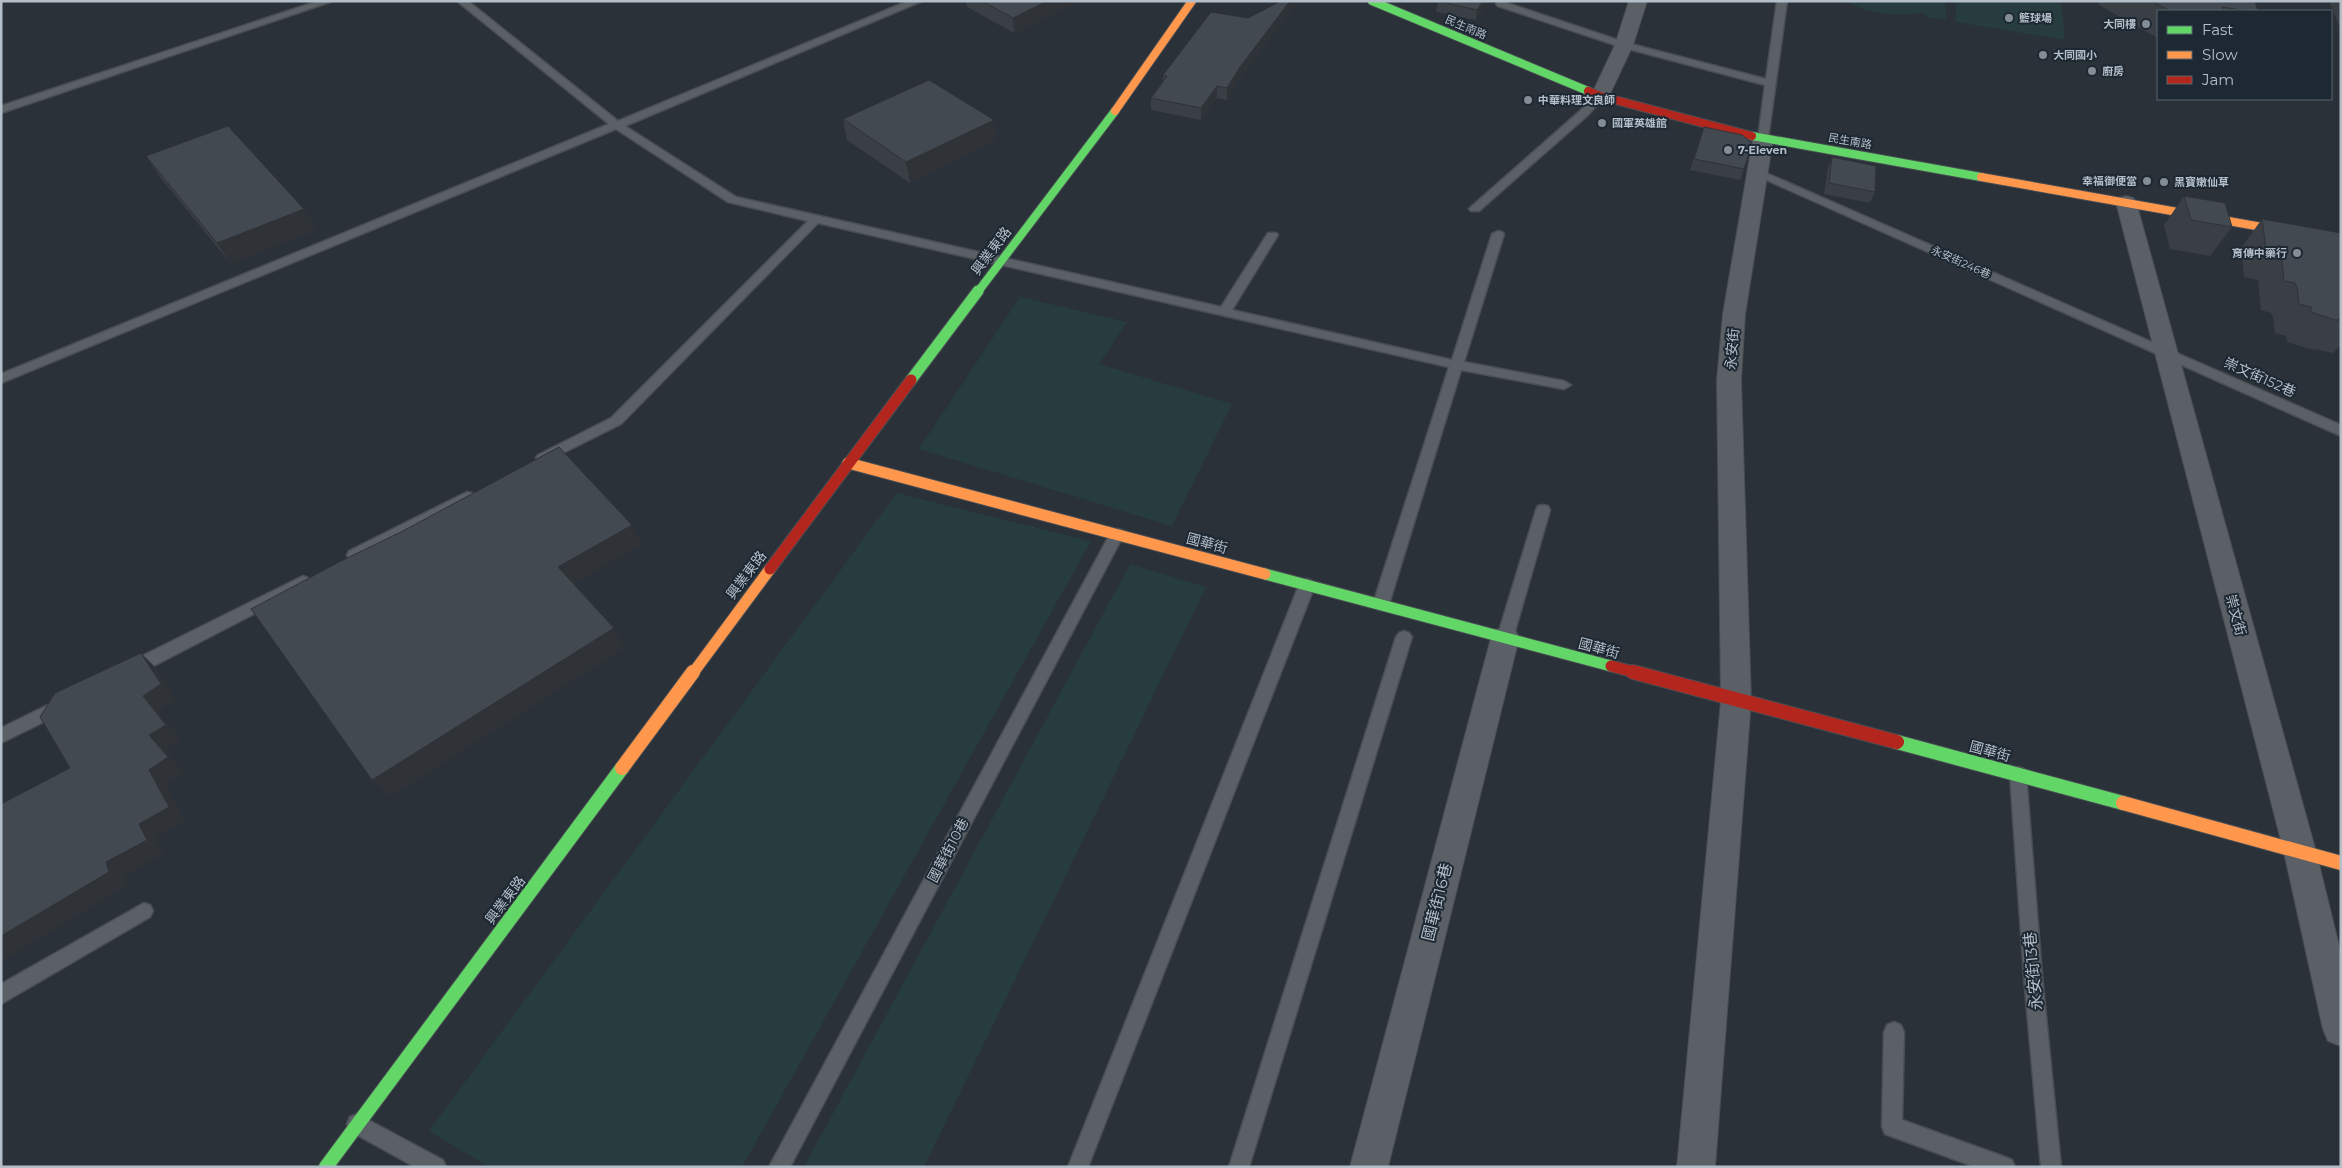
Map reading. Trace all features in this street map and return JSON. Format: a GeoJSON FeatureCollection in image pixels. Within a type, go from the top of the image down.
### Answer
{"type":"FeatureCollection","features":[{"type":"Feature","properties":{"kind":"street","name":"興業東路"},"geometry":{"type":"LineString","coordinates":[[326,1167],[848,463],[1101,132],[1192,1]]}},
{"type":"Feature","properties":{"kind":"street","name":"民生南路"},"geometry":{"type":"LineString","coordinates":[[1372,1],[1600,96],[1763,138],[2341,241]]}},
{"type":"Feature","properties":{"kind":"street"},"geometry":{"type":"LineString","coordinates":[[1600,96],[1624,45],[1638,1]]}},
{"type":"Feature","properties":{"kind":"street","name":"永安街"},"geometry":{"type":"LineString","coordinates":[[1696,1167],[1736,700],[1729,380],[1734,314],[1763,138]]}},
{"type":"Feature","properties":{"kind":"street","name":"崇文街"},"geometry":{"type":"LineString","coordinates":[[2126,202],[2300,852],[2341,1029]]}},
{"type":"Feature","properties":{"kind":"street","name":"國華街"},"geometry":{"type":"LineString","coordinates":[[848,463],[2018,774],[2341,863]]}},
{"type":"Feature","properties":{"kind":"street","name":"國華街16巷"},"geometry":{"type":"LineString","coordinates":[[1369,1167],[1504,638]]}},
{"type":"Feature","properties":{"kind":"lane"},"geometry":{"type":"LineString","coordinates":[[1,110],[328,1]]}},
{"type":"Feature","properties":{"kind":"lane"},"geometry":{"type":"LineString","coordinates":[[462,1],[618,126],[732,200],[1003,260],[1457,365],[1564,385]]}},
{"type":"Feature","properties":{"kind":"lane"},"geometry":{"type":"LineString","coordinates":[[1,378],[618,126],[917,1]]}},
{"type":"Feature","properties":{"kind":"lane"},"geometry":{"type":"LineString","coordinates":[[1504,1],[1500,4],[1624,45],[1770,83]]}},
{"type":"Feature","properties":{"kind":"lane","name":"永安街"},"geometry":{"type":"LineString","coordinates":[[1763,138],[1782,1]]}},
{"type":"Feature","properties":{"kind":"lane"},"geometry":{"type":"LineString","coordinates":[[1475,209],[1584,113],[1600,96]]}},
{"type":"Feature","properties":{"kind":"lane","name":"永安街246巷"},"geometry":{"type":"LineString","coordinates":[[1757,172],[2165,352]]}},
{"type":"Feature","properties":{"kind":"lane"},"geometry":{"type":"LineString","coordinates":[[528,466],[616,421],[816,219]]}},
{"type":"Feature","properties":{"kind":"lane"},"geometry":{"type":"LineString","coordinates":[[1381,604],[1498,234]]}},
{"type":"Feature","properties":{"kind":"lane"},"geometry":{"type":"LineString","coordinates":[[1224,311],[1272,235]]}},
{"type":"Feature","properties":{"kind":"lane","name":"崇文街152巷"},"geometry":{"type":"LineString","coordinates":[[2165,352],[2341,431]]}},
{"type":"Feature","properties":{"kind":"lane"},"geometry":{"type":"LineString","coordinates":[[344,560],[476,493]]}},
{"type":"Feature","properties":{"kind":"lane"},"geometry":{"type":"LineString","coordinates":[[1504,638],[1542,510]]}},
{"type":"Feature","properties":{"kind":"lane","name":"國華街10巷"},"geometry":{"type":"LineString","coordinates":[[779,1167],[1117,534]]}},
{"type":"Feature","properties":{"kind":"lane"},"geometry":{"type":"LineString","coordinates":[[116,678],[318,574]]}},
{"type":"Feature","properties":{"kind":"lane"},"geometry":{"type":"LineString","coordinates":[[1078,1167],[1307,585]]}},
{"type":"Feature","properties":{"kind":"lane"},"geometry":{"type":"LineString","coordinates":[[1239,1167],[1404,638]]}},
{"type":"Feature","properties":{"kind":"lane"},"geometry":{"type":"LineString","coordinates":[[1,736],[72,700]]}},
{"type":"Feature","properties":{"kind":"lane","name":"永安街13巷"},"geometry":{"type":"LineString","coordinates":[[2018,774],[2033,976],[2051,1167]]}},
{"type":"Feature","properties":{"kind":"lane"},"geometry":{"type":"LineString","coordinates":[[1,995],[144,911]]}},
{"type":"Feature","properties":{"kind":"lane"},"geometry":{"type":"LineString","coordinates":[[1894,1032],[1892,1127],[2005,1167]]}},
{"type":"Feature","properties":{"kind":"lane"},"geometry":{"type":"LineString","coordinates":[[358,1124],[436,1167]]}},
{"type":"Feature","properties":{"kind":"green space"},"geometry":{"type":"Polygon","coordinates":[[[1845,1],[1945,1],[1946,20],[1925,17],[1925,13],[1894,14],[1874,12],[1845,1]]]}},
{"type":"Feature","properties":{"kind":"green space","name":"籃球場"},"geometry":{"type":"Polygon","coordinates":[[[1956,1],[2061,1],[2065,40],[1956,22],[1956,1]]]}},
{"type":"Feature","properties":{"kind":"green space"},"geometry":{"type":"Polygon","coordinates":[[[1020,297],[1127,322],[1099,364],[1232,404],[1172,526],[919,449],[1020,297]]]}},
{"type":"Feature","properties":{"kind":"green space"},"geometry":{"type":"Polygon","coordinates":[[[897,493],[1091,541],[742,1167],[489,1167],[429,1131],[897,493]]]}},
{"type":"Feature","properties":{"kind":"green space"},"geometry":{"type":"Polygon","coordinates":[[[1130,564],[1206,587],[924,1167],[804,1167],[1130,564]]]}},
{"type":"Feature","properties":{"kind":"building"},"geometry":{"type":"Polygon","coordinates":[[[982,1],[1047,1],[1013,18],[982,1]]]}},
{"type":"Feature","properties":{"kind":"building"},"geometry":{"type":"Polygon","coordinates":[[[1281,1],[1290,1],[1240,67],[1227,88],[1217,86],[1201,108],[1151,98],[1167,76],[1163,75],[1211,12],[1248,18],[1281,1]]]}},
{"type":"Feature","properties":{"kind":"building"},"geometry":{"type":"Polygon","coordinates":[[[1438,1],[1483,1],[1477,10],[1438,1]]]}},
{"type":"Feature","properties":{"kind":"building"},"geometry":{"type":"Polygon","coordinates":[[[2152,1],[2255,1],[2258,10],[2222,7],[2223,10],[2168,10],[2152,1]]]}},
{"type":"Feature","properties":{"kind":"building"},"geometry":{"type":"Polygon","coordinates":[[[929,80],[994,120],[906,162],[843,119],[929,80]]]}},
{"type":"Feature","properties":{"kind":"building"},"geometry":{"type":"Polygon","coordinates":[[[228,126],[304,209],[217,243],[146,156],[228,126]]]}},
{"type":"Feature","properties":{"kind":"building"},"geometry":{"type":"Polygon","coordinates":[[[1704,127],[1742,135],[1752,143],[1744,169],[1694,159],[1704,127]]]}},
{"type":"Feature","properties":{"kind":"building"},"geometry":{"type":"Polygon","coordinates":[[[1832,157],[1876,166],[1875,192],[1829,183],[1832,157]]]}},
{"type":"Feature","properties":{"kind":"building"},"geometry":{"type":"Polygon","coordinates":[[[2184,196],[2225,203],[2232,227],[2191,220],[2184,196]]]}},
{"type":"Feature","properties":{"kind":"building"},"geometry":{"type":"Polygon","coordinates":[[[2262,219],[2341,233],[2341,320],[2337,319],[2338,321],[2311,312],[2311,307],[2299,304],[2295,283],[2284,281],[2281,251],[2266,248],[2262,219]]]}},
{"type":"Feature","properties":{"kind":"building"},"geometry":{"type":"Polygon","coordinates":[[[559,447],[632,525],[558,567],[614,628],[372,780],[251,609],[339,562],[403,531],[559,447]]]}},
{"type":"Feature","properties":{"kind":"building"},"geometry":{"type":"Polygon","coordinates":[[[141,653],[161,684],[143,696],[166,725],[149,735],[168,757],[149,770],[169,807],[139,824],[147,840],[106,862],[109,872],[1,936],[1,804],[70,768],[40,717],[55,693],[141,653]]]}},
{"type":"Feature","properties":{"kind":"traffic: fast"},"geometry":{"type":"LineString","coordinates":[[1372,1],[1588,91]]}},
{"type":"Feature","properties":{"kind":"traffic: fast"},"geometry":{"type":"LineString","coordinates":[[911,380],[1115,111]]}},
{"type":"Feature","properties":{"kind":"traffic: fast"},"geometry":{"type":"LineString","coordinates":[[1752,136],[1981,177]]}},
{"type":"Feature","properties":{"kind":"traffic: fast"},"geometry":{"type":"LineString","coordinates":[[1265,574],[1611,666]]}},
{"type":"Feature","properties":{"kind":"traffic: fast"},"geometry":{"type":"LineString","coordinates":[[1897,742],[2123,803]]}},
{"type":"Feature","properties":{"kind":"traffic: fast"},"geometry":{"type":"LineString","coordinates":[[326,1167],[622,768]]}},
{"type":"Feature","properties":{"kind":"traffic: slow"},"geometry":{"type":"LineString","coordinates":[[1115,111],[1192,1]]}},
{"type":"Feature","properties":{"kind":"traffic: slow"},"geometry":{"type":"LineString","coordinates":[[1981,177],[2341,241]]}},
{"type":"Feature","properties":{"kind":"traffic: slow"},"geometry":{"type":"LineString","coordinates":[[848,463],[1265,574]]}},
{"type":"Feature","properties":{"kind":"traffic: slow"},"geometry":{"type":"LineString","coordinates":[[622,768],[770,569]]}},
{"type":"Feature","properties":{"kind":"traffic: slow"},"geometry":{"type":"LineString","coordinates":[[2123,803],[2341,863]]}},
{"type":"Feature","properties":{"kind":"traffic: jam"},"geometry":{"type":"LineString","coordinates":[[1588,91],[1600,96],[1752,136]]}},
{"type":"Feature","properties":{"kind":"traffic: jam"},"geometry":{"type":"LineString","coordinates":[[770,569],[911,380]]}},
{"type":"Feature","properties":{"kind":"traffic: jam"},"geometry":{"type":"LineString","coordinates":[[1611,666],[1897,742]]}},
{"type":"Feature","properties":{"kind":"place","name":"籃球場"},"geometry":{"type":"Point","coordinates":[2009,18]}},
{"type":"Feature","properties":{"kind":"place","name":"大同樓"},"geometry":{"type":"Point","coordinates":[2146,24]}},
{"type":"Feature","properties":{"kind":"place","name":"大同國小"},"geometry":{"type":"Point","coordinates":[2043,55]}},
{"type":"Feature","properties":{"kind":"place","name":"廚房"},"geometry":{"type":"Point","coordinates":[2092,71]}},
{"type":"Feature","properties":{"kind":"place","name":"中華料理文良師"},"geometry":{"type":"Point","coordinates":[1528,100]}},
{"type":"Feature","properties":{"kind":"place","name":"國軍英雄館"},"geometry":{"type":"Point","coordinates":[1602,123]}},
{"type":"Feature","properties":{"kind":"place","name":"7-Eleven"},"geometry":{"type":"Point","coordinates":[1728,150]}},
{"type":"Feature","properties":{"kind":"place","name":"幸福御便當"},"geometry":{"type":"Point","coordinates":[2147,181]}},
{"type":"Feature","properties":{"kind":"place","name":"黑寶嫩仙草"},"geometry":{"type":"Point","coordinates":[2164,182]}},
{"type":"Feature","properties":{"kind":"place","name":"育傳中藥行"},"geometry":{"type":"Point","coordinates":[2297,253]}}]}
